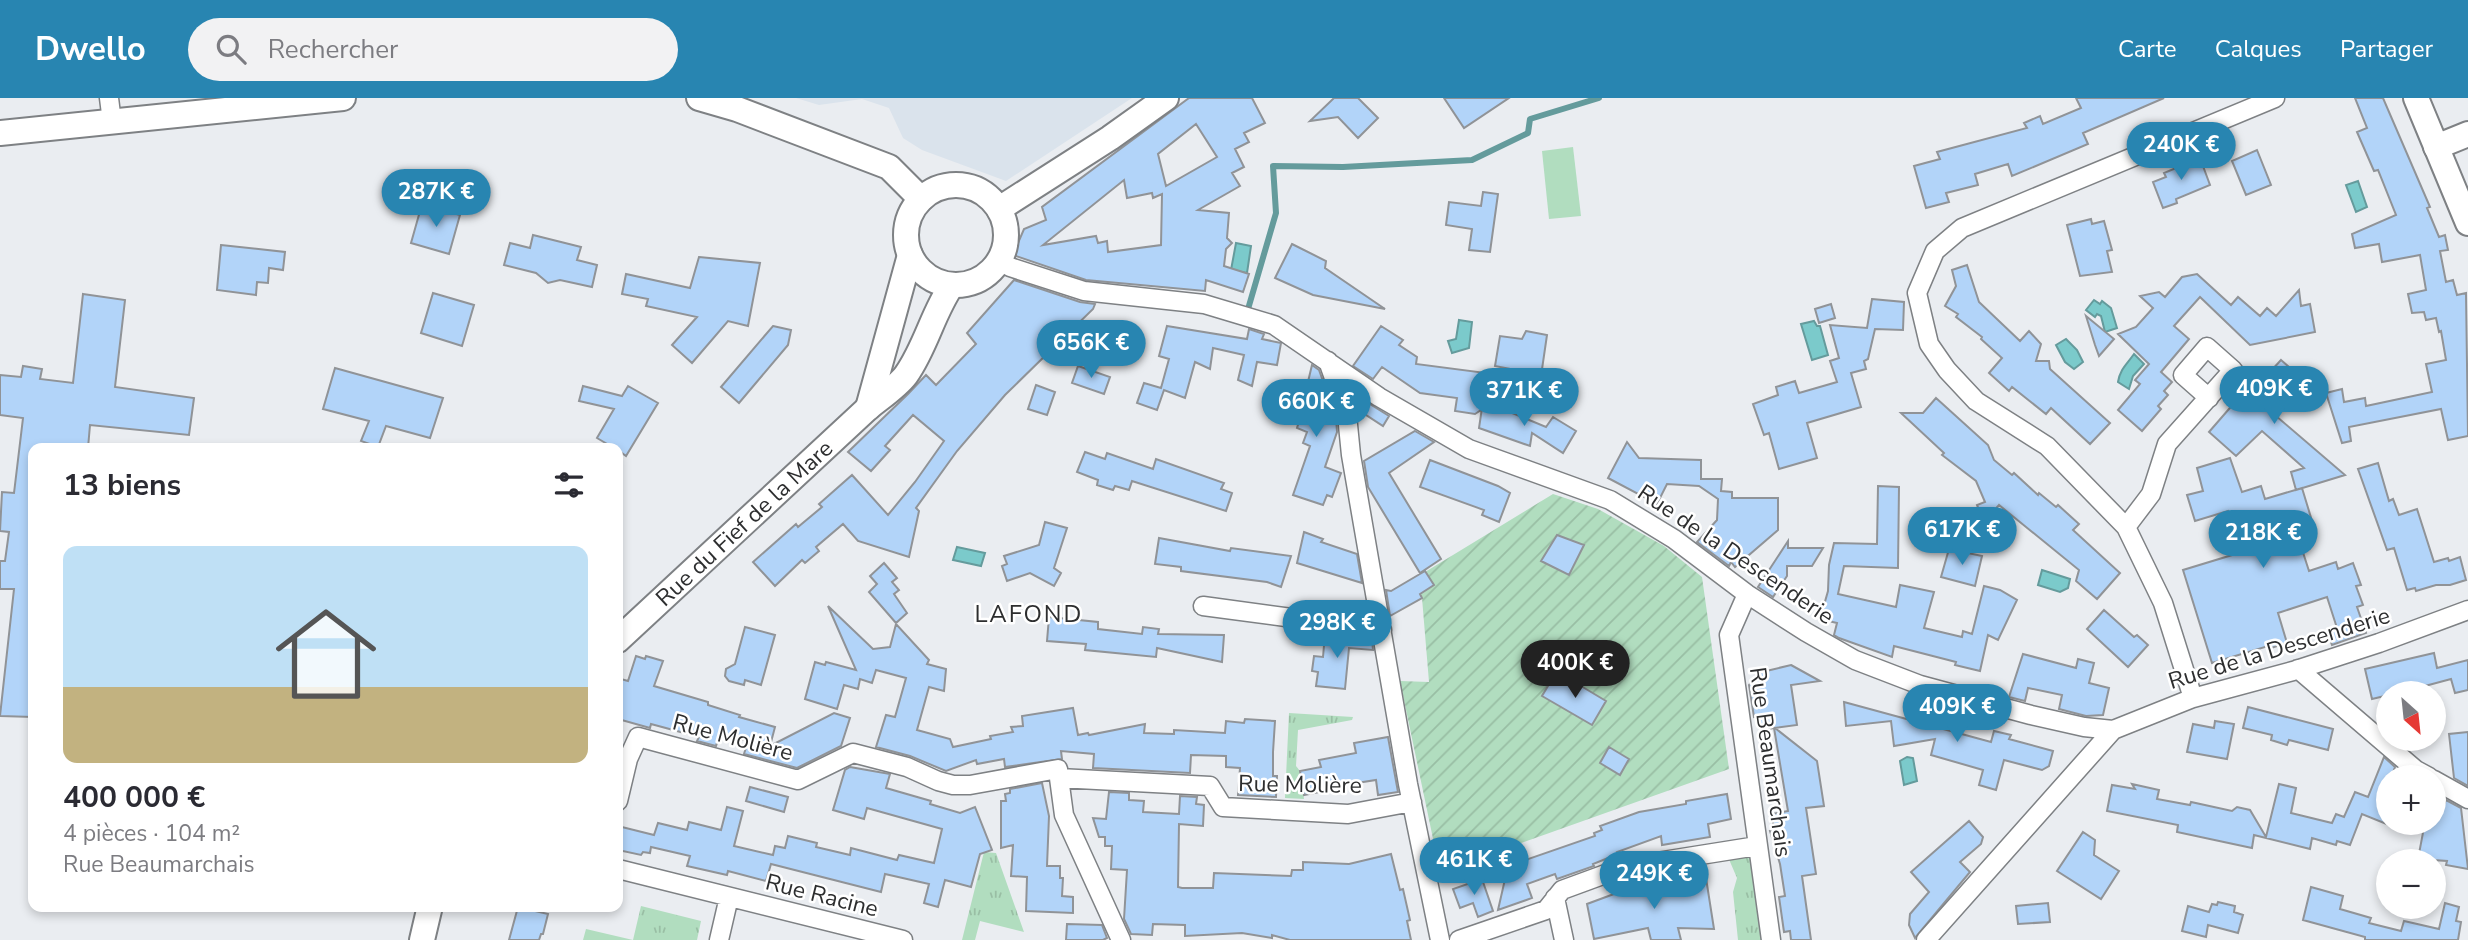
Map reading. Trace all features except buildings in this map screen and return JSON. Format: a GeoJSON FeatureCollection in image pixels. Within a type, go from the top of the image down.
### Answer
{"type":"FeatureCollection","features":[{"type":"Feature","properties":{"kind":"main road"},"geometry":{"type":"LineString","coordinates":[[0,133],[111,110],[343,98]]}},
{"type":"Feature","properties":{"kind":"main road"},"geometry":{"type":"LineString","coordinates":[[699,98],[737,109],[889,167],[920,199]]}},
{"type":"Feature","properties":{"kind":"main road"},"geometry":{"type":"LineString","coordinates":[[999,209],[1110,138],[1166,98]]}},
{"type":"Feature","properties":{"kind":"main road"},"geometry":{"type":"LineString","coordinates":[[2416,98],[2468,223]]}},
{"type":"Feature","properties":{"kind":"main road"},"geometry":{"type":"LineString","coordinates":[[2436,147],[2468,134]]}},
{"type":"Feature","properties":{"kind":"main road"},"geometry":{"type":"LineString","coordinates":[[960,185],[976,188],[989,197],[999,209],[1006,234],[1005,248],[991,271],[966,284],[952,285],[927,276],[916,267],[905,240],[911,211],[920,199],[945,186],[960,185]]}},
{"type":"Feature","properties":{"kind":"main road"},"geometry":{"type":"LineString","coordinates":[[868,408],[909,255]]}},
{"type":"Feature","properties":{"kind":"main road","name":"Rue du Fief de la Mare"},"geometry":{"type":"LineString","coordinates":[[623,635],[868,408],[905,377],[932,327],[943,298],[952,285]]}},
{"type":"Feature","properties":{"kind":"main road"},"geometry":{"type":"LineString","coordinates":[[422,940],[429,912]]}},
{"type":"Feature","properties":{"kind":"street"},"geometry":{"type":"LineString","coordinates":[[2193,698],[2162,603],[2126,527],[2048,446],[1976,401],[1947,370],[1929,344],[1917,293],[1935,251],[1962,228],[2275,98]]}},
{"type":"Feature","properties":{"kind":"street","name":"Rue de la Descenderie"},"geometry":{"type":"LineString","coordinates":[[999,260],[1010,267],[1084,291],[1203,304],[1274,325],[1379,397],[1469,449],[1610,500],[1674,539],[1747,594],[1855,660],[1920,685],[2044,718],[2113,730],[2193,698],[2298,669],[2468,610]]}},
{"type":"Feature","properties":{"kind":"street"},"geometry":{"type":"LineString","coordinates":[[1328,361],[1347,415],[1381,630],[1440,940]]}},
{"type":"Feature","properties":{"kind":"street"},"geometry":{"type":"LineString","coordinates":[[2126,527],[2151,494],[2167,444],[2209,398]]}},
{"type":"Feature","properties":{"kind":"street","name":"Rue Beaumarchais"},"geometry":{"type":"LineString","coordinates":[[1747,594],[1729,635],[1771,940]]}},
{"type":"Feature","properties":{"kind":"street"},"geometry":{"type":"LineString","coordinates":[[1203,606],[1381,630]]}},
{"type":"Feature","properties":{"kind":"street"},"geometry":{"type":"LineString","coordinates":[[2298,669],[2412,765]]}},
{"type":"Feature","properties":{"kind":"street"},"geometry":{"type":"LineString","coordinates":[[1926,940],[2113,730]]}},
{"type":"Feature","properties":{"kind":"street","name":"Rue Molière"},"geometry":{"type":"LineString","coordinates":[[623,780],[638,737],[798,780],[853,753],[907,767],[953,785],[970,785],[1058,769],[1059,778],[1210,786],[1223,807],[1348,814],[1412,802]]}},
{"type":"Feature","properties":{"kind":"street"},"geometry":{"type":"LineString","coordinates":[[1059,778],[1064,816],[1121,940]]}},
{"type":"Feature","properties":{"kind":"street"},"geometry":{"type":"LineString","coordinates":[[2446,787],[2468,799]]}},
{"type":"Feature","properties":{"kind":"street"},"geometry":{"type":"LineString","coordinates":[[1459,940],[1546,909],[1562,890],[1611,872],[1644,864],[1758,846]]}},
{"type":"Feature","properties":{"kind":"street","name":"Rue Racine"},"geometry":{"type":"LineString","coordinates":[[623,870],[903,940]]}},
{"type":"Feature","properties":{"kind":"street","name":"Rue Racine"},"geometry":{"type":"LineString","coordinates":[[719,940],[729,897]]}},
{"type":"Feature","properties":{"kind":"street"},"geometry":{"type":"LineString","coordinates":[[1555,898],[1564,940]]}},
{"type":"Feature","properties":{"kind":"shaded area"},"geometry":{"type":"Polygon","coordinates":[[[796,98],[1132,98],[1006,181],[922,150],[903,138],[889,108],[862,99],[819,105],[796,98]]]}},
{"type":"Feature","properties":{"kind":"green space"},"geometry":{"type":"Polygon","coordinates":[[[1573,147],[1581,216],[1549,219],[1542,151],[1573,147]]]}},
{"type":"Feature","properties":{"kind":"green space"},"geometry":{"type":"Polygon","coordinates":[[[1553,494],[1598,509],[1664,546],[1702,577],[1729,769],[1440,872],[1400,681],[1429,682],[1422,598],[1412,580],[1553,494]]]}},
{"type":"Feature","properties":{"kind":"green space"},"geometry":{"type":"Polygon","coordinates":[[[1289,713],[1353,717],[1352,720],[1298,730],[1296,766],[1300,771],[1304,799],[1285,798],[1289,713]]]}},
{"type":"Feature","properties":{"kind":"green space"},"geometry":{"type":"Polygon","coordinates":[[[1757,846],[1771,940],[1738,940],[1733,892],[1737,878],[1725,850],[1757,846]]]}},
{"type":"Feature","properties":{"kind":"green space"},"geometry":{"type":"Polygon","coordinates":[[[984,852],[996,853],[1024,932],[980,921],[975,940],[962,940],[984,852]]]}},
{"type":"Feature","properties":{"kind":"green space"},"geometry":{"type":"Polygon","coordinates":[[[641,906],[701,921],[697,940],[633,940],[641,906]]]}},
{"type":"Feature","properties":{"kind":"green space"},"geometry":{"type":"Polygon","coordinates":[[[586,929],[633,940],[583,940],[586,929]]]}},
{"type":"Feature","properties":{"kind":"water"},"geometry":{"type":"Polygon","coordinates":[[[2358,181],[2367,207],[2356,212],[2346,185],[2358,181]]]}},
{"type":"Feature","properties":{"kind":"water"},"geometry":{"type":"Polygon","coordinates":[[[1236,243],[1251,246],[1247,273],[1231,270],[1236,243]]]}},
{"type":"Feature","properties":{"kind":"water"},"geometry":{"type":"Polygon","coordinates":[[[2094,300],[2100,304],[2102,301],[2111,308],[2117,328],[2105,332],[2101,316],[2097,314],[2095,317],[2086,310],[2094,300]]]}},
{"type":"Feature","properties":{"kind":"water"},"geometry":{"type":"Polygon","coordinates":[[[1459,320],[1472,322],[1469,348],[1452,353],[1448,341],[1456,339],[1459,320]]]}},
{"type":"Feature","properties":{"kind":"water"},"geometry":{"type":"Polygon","coordinates":[[[1814,321],[1820,326],[1828,355],[1812,360],[1801,324],[1814,321]]]}},
{"type":"Feature","properties":{"kind":"water"},"geometry":{"type":"Polygon","coordinates":[[[2066,339],[2077,350],[2083,362],[2074,369],[2065,362],[2056,345],[2066,339]]]}},
{"type":"Feature","properties":{"kind":"water"},"geometry":{"type":"Polygon","coordinates":[[[2134,354],[2144,364],[2133,376],[2129,389],[2118,382],[2122,370],[2134,354]]]}},
{"type":"Feature","properties":{"kind":"water"},"geometry":{"type":"Polygon","coordinates":[[[957,547],[985,553],[981,566],[953,560],[957,547]]]}},
{"type":"Feature","properties":{"kind":"water"},"geometry":{"type":"Polygon","coordinates":[[[2042,570],[2070,579],[2068,588],[2060,592],[2038,585],[2042,570]]]}},
{"type":"Feature","properties":{"kind":"water"},"geometry":{"type":"Polygon","coordinates":[[[1907,757],[1913,758],[1917,781],[1904,785],[1900,761],[1907,757]]]}},
{"type":"Feature","properties":{"kind":"waterway"},"geometry":{"type":"LineString","coordinates":[[1246,316],[1276,213],[1273,166],[1343,167],[1472,160],[1528,133],[1530,119],[1599,98]]}},
{"type":"Feature","properties":{"kind":"district","name":"LAFOND"},"geometry":{"type":"Point","coordinates":[1029,614]}}]}
